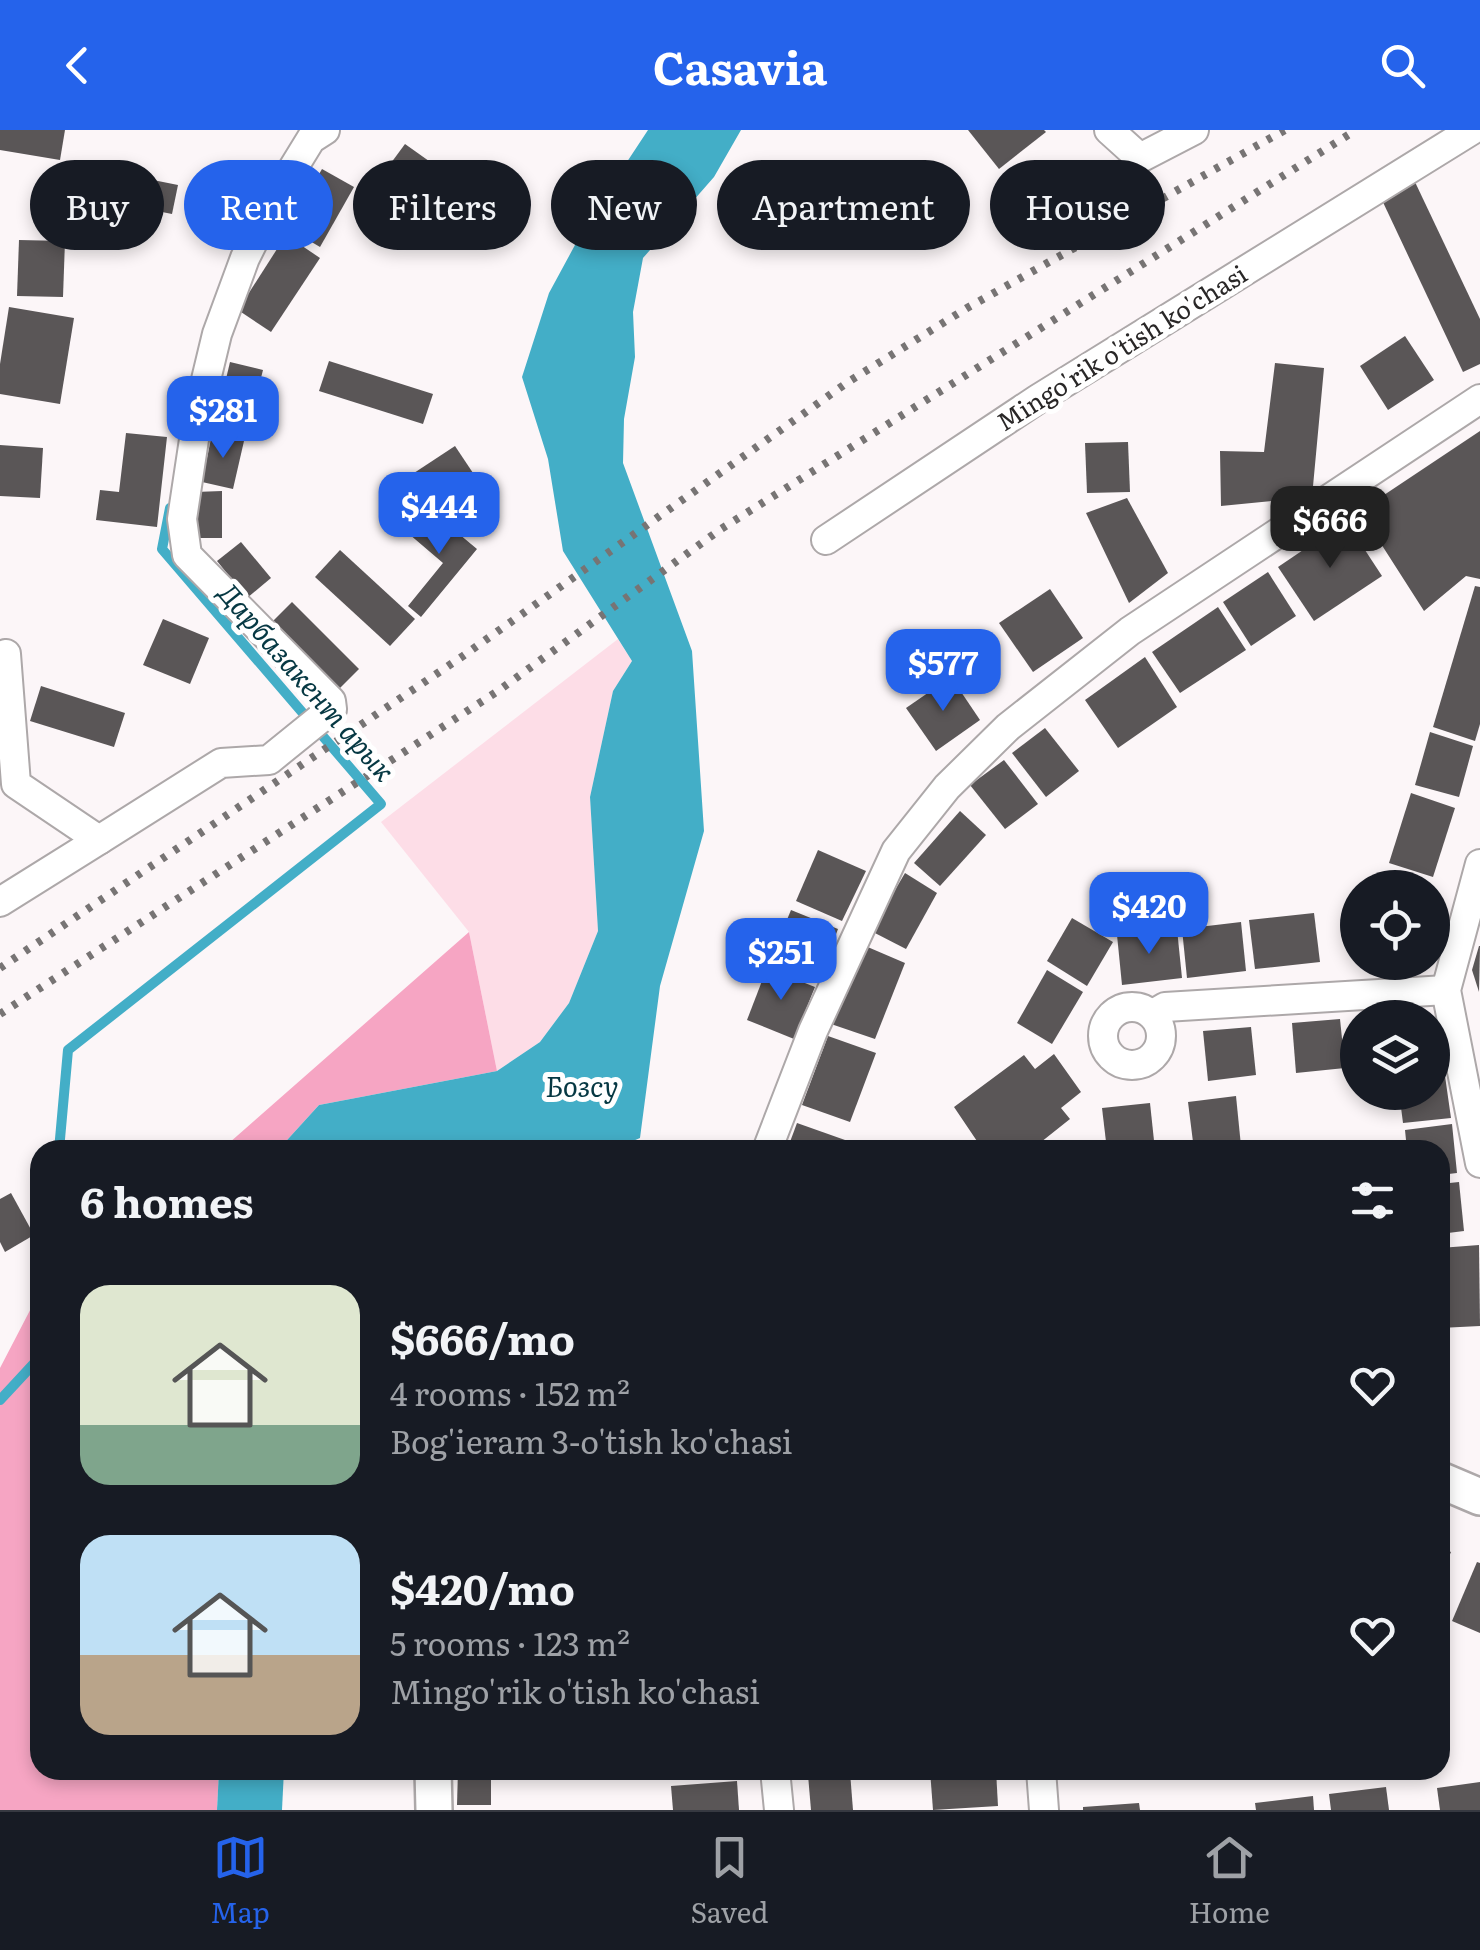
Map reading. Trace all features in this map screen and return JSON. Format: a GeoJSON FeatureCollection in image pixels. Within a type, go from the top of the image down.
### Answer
{"type":"FeatureCollection","features":[{"type":"Feature","properties":{"kind":"street"},"geometry":{"type":"LineString","coordinates":[[0,902],[221,763],[270,760],[332,709],[331,701],[187,556],[182,520],[198,413],[216,334],[245,258],[276,196],[311,139],[326,130]]}},
{"type":"Feature","properties":{"kind":"street"},"geometry":{"type":"LineString","coordinates":[[1109,130],[1140,158],[1194,130]]}},
{"type":"Feature","properties":{"kind":"street","name":"Mingo'rik o'tish ko'chasi"},"geometry":{"type":"LineString","coordinates":[[826,540],[1038,400],[1472,130]]}},
{"type":"Feature","properties":{"kind":"street"},"geometry":{"type":"LineString","coordinates":[[772,1140],[813,1031],[896,851],[948,787],[1008,727],[1130,630],[1480,399]]}},
{"type":"Feature","properties":{"kind":"street"},"geometry":{"type":"LineString","coordinates":[[6,654],[16,784],[99,840]]}},
{"type":"Feature","properties":{"kind":"street"},"geometry":{"type":"LineString","coordinates":[[1480,864],[1446,990],[1480,1163]]}},
{"type":"Feature","properties":{"kind":"street"},"geometry":{"type":"LineString","coordinates":[[1153,1014],[1165,1007],[1446,990]]}},
{"type":"Feature","properties":{"kind":"street"},"geometry":{"type":"LineString","coordinates":[[1450,1484],[1480,1497]]}},
{"type":"Feature","properties":{"kind":"street"},"geometry":{"type":"LineString","coordinates":[[433,1780],[434,1810]]}},
{"type":"Feature","properties":{"kind":"street"},"geometry":{"type":"LineString","coordinates":[[777,1780],[779,1810]]}},
{"type":"Feature","properties":{"kind":"street"},"geometry":{"type":"LineString","coordinates":[[1042,1780],[1044,1810]]}},
{"type":"Feature","properties":{"kind":"shaded area"},"geometry":{"type":"Polygon","coordinates":[[[618,639],[632,661],[613,691],[590,797],[598,931],[569,1003],[540,1042],[497,1071],[469,932],[381,822],[618,639]]]}},
{"type":"Feature","properties":{"kind":"shaded area"},"geometry":{"type":"Polygon","coordinates":[[[469,932],[497,1071],[319,1105],[287,1140],[232,1140],[469,932]]]}},
{"type":"Feature","properties":{"kind":"shaded area"},"geometry":{"type":"Polygon","coordinates":[[[30,1310],[30,1780],[218,1780],[217,1810],[0,1810],[0,1368],[30,1310]]]}},
{"type":"Feature","properties":{"kind":"water","name":"Бозсу"},"geometry":{"type":"Polygon","coordinates":[[[648,130],[741,130],[724,160],[717,160],[714,177],[697,196],[697,160],[628,160],[648,130]]]}},
{"type":"Feature","properties":{"kind":"water","name":"Бозсу"},"geometry":{"type":"Polygon","coordinates":[[[572,250],[650,250],[643,258],[633,312],[635,357],[624,419],[623,463],[692,651],[704,831],[660,986],[640,1138],[287,1140],[319,1105],[497,1071],[540,1042],[569,1003],[598,931],[590,797],[613,691],[632,661],[563,551],[548,459],[522,377],[549,293],[572,250]]]}},
{"type":"Feature","properties":{"kind":"water"},"geometry":{"type":"Polygon","coordinates":[[[218,1780],[284,1780],[282,1810],[217,1810],[218,1780]]]}},
{"type":"Feature","properties":{"kind":"building"},"geometry":{"type":"Polygon","coordinates":[[[0,130],[65,130],[60,160],[0,150],[0,130]]]}},
{"type":"Feature","properties":{"kind":"building"},"geometry":{"type":"Polygon","coordinates":[[[968,130],[1046,132],[1010,160],[992,160],[968,130]]]}},
{"type":"Feature","properties":{"kind":"building"},"geometry":{"type":"Polygon","coordinates":[[[405,144],[428,160],[393,160],[405,144]]]}},
{"type":"Feature","properties":{"kind":"building"},"geometry":{"type":"Polygon","coordinates":[[[333,175],[353,189],[333,224],[333,175]]]}},
{"type":"Feature","properties":{"kind":"building"},"geometry":{"type":"Polygon","coordinates":[[[164,182],[178,185],[172,214],[164,212],[164,182]]]}},
{"type":"Feature","properties":{"kind":"building"},"geometry":{"type":"Polygon","coordinates":[[[1415,182],[1480,319],[1480,364],[1463,372],[1381,198],[1415,182]]]}},
{"type":"Feature","properties":{"kind":"building"},"geometry":{"type":"Polygon","coordinates":[[[19,240],[30,240],[30,250],[65,250],[63,297],[17,296],[19,240]]]}},
{"type":"Feature","properties":{"kind":"building"},"geometry":{"type":"Polygon","coordinates":[[[276,250],[308,250],[320,258],[271,332],[238,310],[276,250]]]}},
{"type":"Feature","properties":{"kind":"building"},"geometry":{"type":"Polygon","coordinates":[[[9,307],[74,318],[60,404],[0,394],[0,364],[9,307]]]}},
{"type":"Feature","properties":{"kind":"building"},"geometry":{"type":"Polygon","coordinates":[[[1405,336],[1434,380],[1388,410],[1360,366],[1405,336]]]}},
{"type":"Feature","properties":{"kind":"building"},"geometry":{"type":"Polygon","coordinates":[[[329,361],[433,394],[423,424],[319,391],[329,361]]]}},
{"type":"Feature","properties":{"kind":"building"},"geometry":{"type":"Polygon","coordinates":[[[230,362],[263,370],[249,425],[217,417],[230,362]]]}},
{"type":"Feature","properties":{"kind":"building"},"geometry":{"type":"Polygon","coordinates":[[[1275,363],[1324,368],[1312,497],[1221,506],[1220,451],[1264,452],[1275,363]]]}},
{"type":"Feature","properties":{"kind":"building"},"geometry":{"type":"Polygon","coordinates":[[[1480,431],[1480,579],[1466,576],[1424,611],[1360,511],[1480,431]]]}},
{"type":"Feature","properties":{"kind":"building"},"geometry":{"type":"Polygon","coordinates":[[[126,433],[167,437],[157,527],[96,520],[100,490],[119,492],[126,433]]]}},
{"type":"Feature","properties":{"kind":"building"},"geometry":{"type":"Polygon","coordinates":[[[212,434],[244,441],[233,489],[202,482],[212,434]]]}},
{"type":"Feature","properties":{"kind":"building"},"geometry":{"type":"Polygon","coordinates":[[[1128,442],[1130,492],[1087,493],[1085,443],[1128,442]]]}},
{"type":"Feature","properties":{"kind":"building"},"geometry":{"type":"Polygon","coordinates":[[[0,445],[43,448],[40,498],[0,496],[0,445]]]}},
{"type":"Feature","properties":{"kind":"building"},"geometry":{"type":"Polygon","coordinates":[[[455,446],[487,494],[446,521],[414,473],[455,446]]]}},
{"type":"Feature","properties":{"kind":"building"},"geometry":{"type":"Polygon","coordinates":[[[222,491],[222,538],[195,538],[195,492],[222,491]]]}},
{"type":"Feature","properties":{"kind":"building"},"geometry":{"type":"Polygon","coordinates":[[[1127,498],[1168,573],[1129,603],[1086,513],[1127,498]]]}},
{"type":"Feature","properties":{"kind":"building"},"geometry":{"type":"Polygon","coordinates":[[[429,509],[477,549],[421,617],[408,606],[443,563],[409,534],[429,509]]]}},
{"type":"Feature","properties":{"kind":"building"},"geometry":{"type":"Polygon","coordinates":[[[1346,521],[1382,576],[1314,621],[1278,567],[1346,521]]]}},
{"type":"Feature","properties":{"kind":"building"},"geometry":{"type":"Polygon","coordinates":[[[241,542],[271,578],[247,598],[217,561],[241,542]]]}},
{"type":"Feature","properties":{"kind":"building"},"geometry":{"type":"Polygon","coordinates":[[[340,550],[415,619],[390,646],[315,577],[340,550]]]}},
{"type":"Feature","properties":{"kind":"building"},"geometry":{"type":"Polygon","coordinates":[[[1268,572],[1296,616],[1251,646],[1223,602],[1268,572]]]}},
{"type":"Feature","properties":{"kind":"building"},"geometry":{"type":"Polygon","coordinates":[[[1475,586],[1480,587],[1480,724],[1475,741],[1433,727],[1475,586]]]}},
{"type":"Feature","properties":{"kind":"building"},"geometry":{"type":"Polygon","coordinates":[[[1050,589],[1083,638],[1033,672],[999,623],[1050,589]]]}},
{"type":"Feature","properties":{"kind":"building"},"geometry":{"type":"Polygon","coordinates":[[[292,602],[359,669],[335,693],[268,626],[292,602]]]}},
{"type":"Feature","properties":{"kind":"building"},"geometry":{"type":"Polygon","coordinates":[[[1218,607],[1246,650],[1180,693],[1152,652],[1218,607]]]}},
{"type":"Feature","properties":{"kind":"building"},"geometry":{"type":"Polygon","coordinates":[[[163,619],[209,638],[190,684],[143,665],[163,619]]]}},
{"type":"Feature","properties":{"kind":"building"},"geometry":{"type":"Polygon","coordinates":[[[1145,657],[1177,707],[1118,748],[1085,700],[1145,657]]]}},
{"type":"Feature","properties":{"kind":"building"},"geometry":{"type":"Polygon","coordinates":[[[951,677],[980,720],[936,751],[906,708],[951,677]]]}},
{"type":"Feature","properties":{"kind":"building"},"geometry":{"type":"Polygon","coordinates":[[[41,686],[125,713],[114,747],[30,721],[41,686]]]}},
{"type":"Feature","properties":{"kind":"building"},"geometry":{"type":"Polygon","coordinates":[[[1045,728],[1079,771],[1046,797],[1012,753],[1045,728]]]}},
{"type":"Feature","properties":{"kind":"building"},"geometry":{"type":"Polygon","coordinates":[[[1430,732],[1473,746],[1459,797],[1415,785],[1430,732]]]}},
{"type":"Feature","properties":{"kind":"building"},"geometry":{"type":"Polygon","coordinates":[[[1004,760],[1038,804],[1005,829],[970,785],[1004,760]]]}},
{"type":"Feature","properties":{"kind":"building"},"geometry":{"type":"Polygon","coordinates":[[[1411,793],[1455,808],[1435,870],[1411,870],[1389,863],[1411,793]]]}},
{"type":"Feature","properties":{"kind":"building"},"geometry":{"type":"Polygon","coordinates":[[[960,811],[986,835],[940,886],[914,863],[960,811]]]}},
{"type":"Feature","properties":{"kind":"building"},"geometry":{"type":"Polygon","coordinates":[[[818,850],[866,871],[842,921],[796,901],[818,850]]]}},
{"type":"Feature","properties":{"kind":"building"},"geometry":{"type":"Polygon","coordinates":[[[905,873],[937,893],[906,949],[871,931],[905,873]]]}},
{"type":"Feature","properties":{"kind":"building"},"geometry":{"type":"Polygon","coordinates":[[[791,910],[838,929],[819,980],[770,961],[791,910]]]}},
{"type":"Feature","properties":{"kind":"building"},"geometry":{"type":"Polygon","coordinates":[[[1314,913],[1320,962],[1255,969],[1249,920],[1314,913]]]}},
{"type":"Feature","properties":{"kind":"building"},"geometry":{"type":"Polygon","coordinates":[[[1072,918],[1113,942],[1087,986],[1047,961],[1072,918]]]}},
{"type":"Feature","properties":{"kind":"building"},"geometry":{"type":"Polygon","coordinates":[[[1241,922],[1246,971],[1187,978],[1182,929],[1241,922]]]}},
{"type":"Feature","properties":{"kind":"building"},"geometry":{"type":"Polygon","coordinates":[[[1177,929],[1182,978],[1122,985],[1117,935],[1177,929]]]}},
{"type":"Feature","properties":{"kind":"building"},"geometry":{"type":"Polygon","coordinates":[[[863,945],[905,963],[875,1039],[831,1024],[863,945]]]}},
{"type":"Feature","properties":{"kind":"building"},"geometry":{"type":"Polygon","coordinates":[[[1480,946],[1479,992],[1472,970],[1480,946]]]}},
{"type":"Feature","properties":{"kind":"building"},"geometry":{"type":"Polygon","coordinates":[[[767,968],[815,987],[794,1039],[747,1020],[767,968]]]}},
{"type":"Feature","properties":{"kind":"building"},"geometry":{"type":"Polygon","coordinates":[[[1047,970],[1083,992],[1052,1044],[1017,1023],[1047,970]]]}},
{"type":"Feature","properties":{"kind":"building"},"geometry":{"type":"Polygon","coordinates":[[[1340,1019],[1340,1069],[1296,1073],[1292,1023],[1340,1019]]]}},
{"type":"Feature","properties":{"kind":"building"},"geometry":{"type":"Polygon","coordinates":[[[1251,1027],[1256,1075],[1208,1081],[1203,1031],[1251,1027]]]}},
{"type":"Feature","properties":{"kind":"building"},"geometry":{"type":"Polygon","coordinates":[[[828,1036],[876,1053],[850,1122],[802,1105],[828,1036]]]}},
{"type":"Feature","properties":{"kind":"building"},"geometry":{"type":"Polygon","coordinates":[[[1054,1054],[1081,1092],[1061,1108],[1070,1119],[1044,1140],[976,1140],[954,1107],[1024,1055],[1035,1069],[1054,1054]]]}},
{"type":"Feature","properties":{"kind":"building"},"geometry":{"type":"Polygon","coordinates":[[[1236,1096],[1240,1140],[1193,1140],[1188,1102],[1236,1096]]]}},
{"type":"Feature","properties":{"kind":"building"},"geometry":{"type":"Polygon","coordinates":[[[1150,1103],[1154,1140],[1106,1140],[1102,1108],[1150,1103]]]}},
{"type":"Feature","properties":{"kind":"building"},"geometry":{"type":"Polygon","coordinates":[[[1401,1110],[1450,1110],[1451,1118],[1403,1123],[1401,1110]]]}},
{"type":"Feature","properties":{"kind":"building"},"geometry":{"type":"Polygon","coordinates":[[[797,1123],[845,1140],[791,1140],[797,1123]]]}},
{"type":"Feature","properties":{"kind":"building"},"geometry":{"type":"Polygon","coordinates":[[[1452,1124],[1457,1173],[1450,1174],[1450,1140],[1406,1140],[1405,1130],[1452,1124]]]}},
{"type":"Feature","properties":{"kind":"building"},"geometry":{"type":"Polygon","coordinates":[[[1459,1182],[1464,1231],[1450,1233],[1450,1183],[1459,1182]]]}},
{"type":"Feature","properties":{"kind":"building"},"geometry":{"type":"Polygon","coordinates":[[[11,1193],[30,1228],[30,1237],[5,1252],[0,1242],[0,1199],[11,1193]]]}},
{"type":"Feature","properties":{"kind":"building"},"geometry":{"type":"Polygon","coordinates":[[[1479,1245],[1480,1326],[1450,1328],[1450,1247],[1479,1245]]]}},
{"type":"Feature","properties":{"kind":"building"},"geometry":{"type":"Polygon","coordinates":[[[1477,1562],[1480,1563],[1480,1633],[1452,1621],[1477,1562]]]}},
{"type":"Feature","properties":{"kind":"building"},"geometry":{"type":"Polygon","coordinates":[[[458,1780],[491,1780],[491,1805],[457,1805],[458,1780]]]}},
{"type":"Feature","properties":{"kind":"building"},"geometry":{"type":"Polygon","coordinates":[[[808,1780],[851,1780],[853,1810],[811,1810],[808,1780]]]}},
{"type":"Feature","properties":{"kind":"building"},"geometry":{"type":"Polygon","coordinates":[[[931,1780],[997,1780],[998,1806],[933,1810],[931,1780]]]}},
{"type":"Feature","properties":{"kind":"building"},"geometry":{"type":"Polygon","coordinates":[[[737,1781],[739,1810],[673,1810],[671,1786],[737,1781]]]}},
{"type":"Feature","properties":{"kind":"building"},"geometry":{"type":"Polygon","coordinates":[[[1480,1782],[1480,1810],[1440,1810],[1437,1788],[1480,1782]]]}},
{"type":"Feature","properties":{"kind":"building"},"geometry":{"type":"Polygon","coordinates":[[[1386,1787],[1389,1810],[1331,1810],[1329,1794],[1386,1787]]]}},
{"type":"Feature","properties":{"kind":"building"},"geometry":{"type":"Polygon","coordinates":[[[1313,1796],[1314,1810],[1256,1810],[1255,1803],[1313,1796]]]}},
{"type":"Feature","properties":{"kind":"building"},"geometry":{"type":"Polygon","coordinates":[[[1139,1803],[1140,1810],[1083,1810],[1083,1807],[1139,1803]]]}},
{"type":"Feature","properties":{"kind":"waterway","name":"Дарбазакент арык"},"geometry":{"type":"LineString","coordinates":[[60,1140],[68,1050],[381,804],[162,549],[170,508]]}},
{"type":"Feature","properties":{"kind":"waterway","name":"Дарбазакент арык"},"geometry":{"type":"LineString","coordinates":[[0,1400],[30,1368]]}},
{"type":"Feature","properties":{"kind":"railway"},"geometry":{"type":"LineString","coordinates":[[0,968],[463,656],[848,382],[967,308],[1285,130]]}},
{"type":"Feature","properties":{"kind":"railway"},"geometry":{"type":"LineString","coordinates":[[0,1014],[498,691],[721,529],[1356,130]]}}]}
